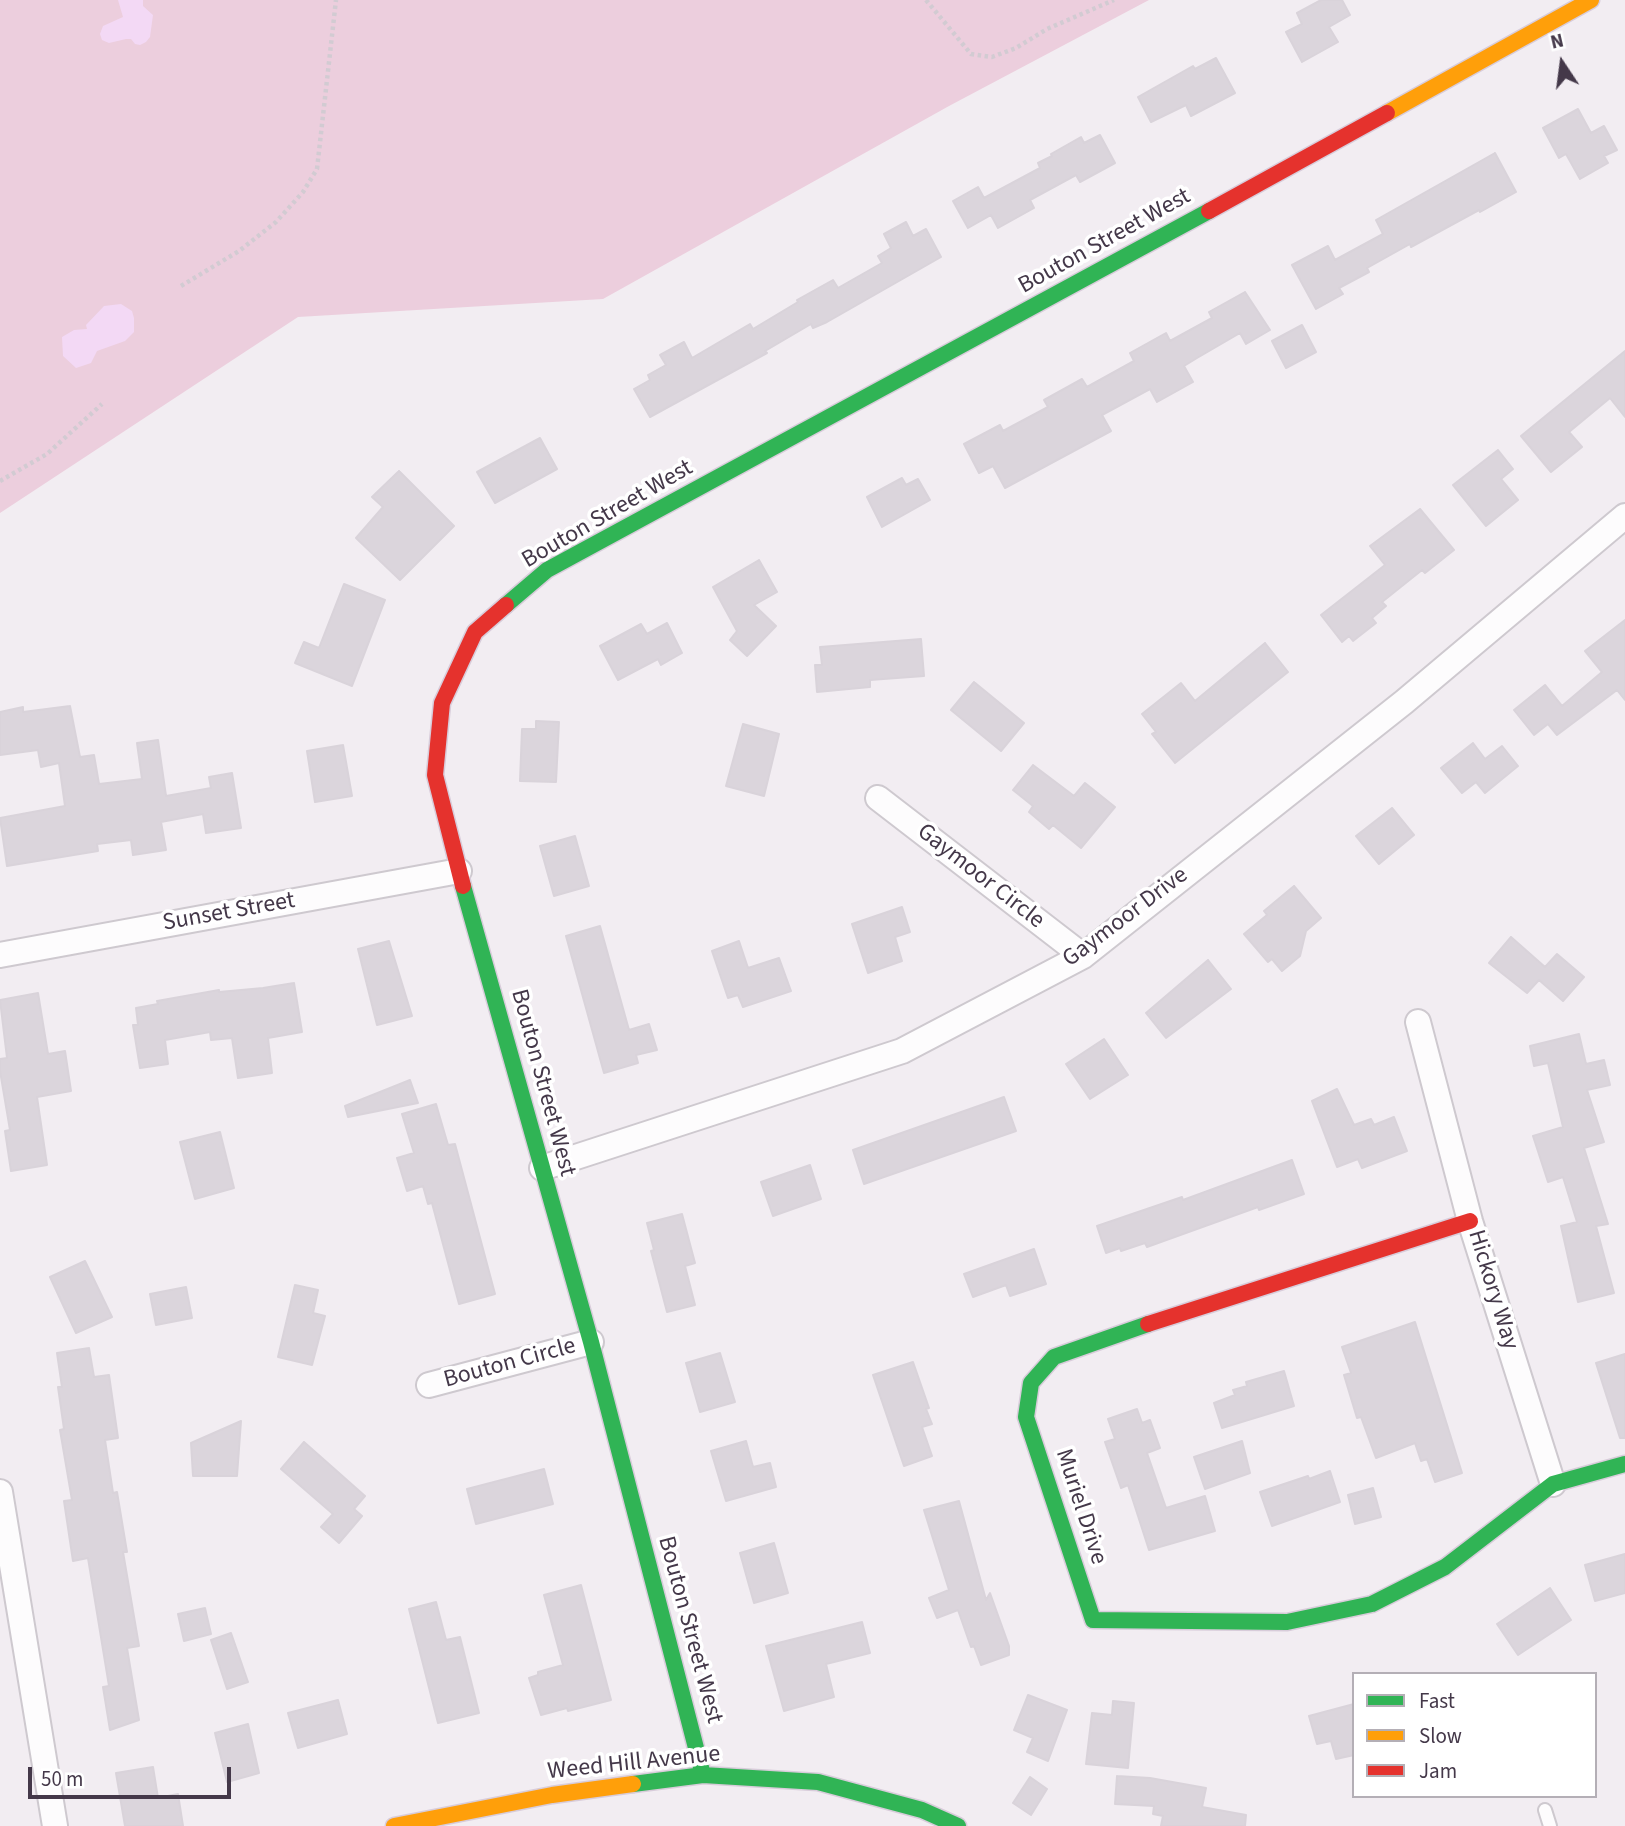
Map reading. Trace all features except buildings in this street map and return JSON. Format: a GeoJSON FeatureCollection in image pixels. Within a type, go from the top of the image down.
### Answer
{"type":"FeatureCollection","features":[{"type":"Feature","properties":{"kind":"street","name":"Bouton Street West"},"geometry":{"type":"LineString","coordinates":[[703,1774],[591,1342],[459,871],[435,775],[442,703],[475,632],[547,570],[1105,269],[1591,0]]}},
{"type":"Feature","properties":{"kind":"street","name":"Gaymoor Drive"},"geometry":{"type":"LineString","coordinates":[[542,1168],[902,1051],[1083,956],[1404,702],[1625,516]]}},
{"type":"Feature","properties":{"kind":"street","name":"Gaymoor Circle"},"geometry":{"type":"LineString","coordinates":[[878,798],[1083,956]]}},
{"type":"Feature","properties":{"kind":"street","name":"Sunset Street"},"geometry":{"type":"LineString","coordinates":[[0,955],[459,871]]}},
{"type":"Feature","properties":{"kind":"street","name":"Hickory Way"},"geometry":{"type":"LineString","coordinates":[[1418,1022],[1470,1221],[1552,1484]]}},
{"type":"Feature","properties":{"kind":"street","name":"Muriel Drive"},"geometry":{"type":"LineString","coordinates":[[1470,1221],[1156,1321],[1054,1357],[1031,1383],[1026,1417],[1093,1620],[1287,1622],[1372,1604],[1445,1567],[1552,1484]]}},
{"type":"Feature","properties":{"kind":"street","name":"Bouton Circle"},"geometry":{"type":"LineString","coordinates":[[429,1385],[591,1342]]}},
{"type":"Feature","properties":{"kind":"street"},"geometry":{"type":"LineString","coordinates":[[1552,1484],[1625,1464]]}},
{"type":"Feature","properties":{"kind":"street"},"geometry":{"type":"LineString","coordinates":[[0,1492],[55,1826]]}},
{"type":"Feature","properties":{"kind":"street","name":"Weed Hill Avenue"},"geometry":{"type":"LineString","coordinates":[[394,1826],[552,1795],[703,1774],[818,1782],[922,1810],[957,1826]]}},
{"type":"Feature","properties":{"kind":"lane"},"geometry":{"type":"LineString","coordinates":[[1545,1810],[1550,1826]]}},
{"type":"Feature","properties":{"kind":"path"},"geometry":{"type":"LineString","coordinates":[[181,286],[239,251],[276,222],[303,192],[317,169],[336,0]]}},
{"type":"Feature","properties":{"kind":"path"},"geometry":{"type":"LineString","coordinates":[[926,0],[971,54],[992,57],[1114,0]]}},
{"type":"Feature","properties":{"kind":"path"},"geometry":{"type":"LineString","coordinates":[[0,481],[47,454],[102,404]]}},
{"type":"Feature","properties":{"kind":"shaded area"},"geometry":{"type":"Polygon","coordinates":[[[0,0],[1149,0],[949,106],[603,299],[298,317],[0,513],[0,0]]]}},
{"type":"Feature","properties":{"kind":"sand"},"geometry":{"type":"Polygon","coordinates":[[[118,0],[143,0],[143,6],[153,15],[150,37],[146,42],[140,45],[131,39],[109,43],[102,40],[100,34],[103,26],[123,17],[118,0]]]}},
{"type":"Feature","properties":{"kind":"sand"},"geometry":{"type":"Polygon","coordinates":[[[121,304],[132,311],[134,332],[125,341],[97,351],[91,363],[76,368],[63,356],[62,337],[74,330],[87,329],[86,325],[104,306],[121,304]]]}},
{"type":"Feature","properties":{"kind":"traffic: fast"},"geometry":{"type":"LineString","coordinates":[[506,605],[547,570],[1209,211]]}},
{"type":"Feature","properties":{"kind":"traffic: fast"},"geometry":{"type":"LineString","coordinates":[[463,886],[591,1342],[703,1775]]}},
{"type":"Feature","properties":{"kind":"traffic: fast"},"geometry":{"type":"LineString","coordinates":[[1148,1324],[1054,1357],[1031,1383],[1026,1417],[1093,1620],[1287,1622],[1372,1604],[1445,1567],[1553,1484],[1625,1464]]}},
{"type":"Feature","properties":{"kind":"traffic: fast"},"geometry":{"type":"LineString","coordinates":[[633,1784],[703,1775],[818,1782],[922,1810],[958,1826]]}},
{"type":"Feature","properties":{"kind":"traffic: slow"},"geometry":{"type":"LineString","coordinates":[[1387,113],[1591,0]]}},
{"type":"Feature","properties":{"kind":"traffic: slow"},"geometry":{"type":"LineString","coordinates":[[394,1826],[552,1795],[633,1784]]}},
{"type":"Feature","properties":{"kind":"traffic: jam"},"geometry":{"type":"LineString","coordinates":[[1209,211],[1387,113]]}},
{"type":"Feature","properties":{"kind":"traffic: jam"},"geometry":{"type":"LineString","coordinates":[[463,886],[435,775],[442,703],[475,632],[506,605]]}},
{"type":"Feature","properties":{"kind":"traffic: jam"},"geometry":{"type":"LineString","coordinates":[[1148,1324],[1470,1221]]}}]}
